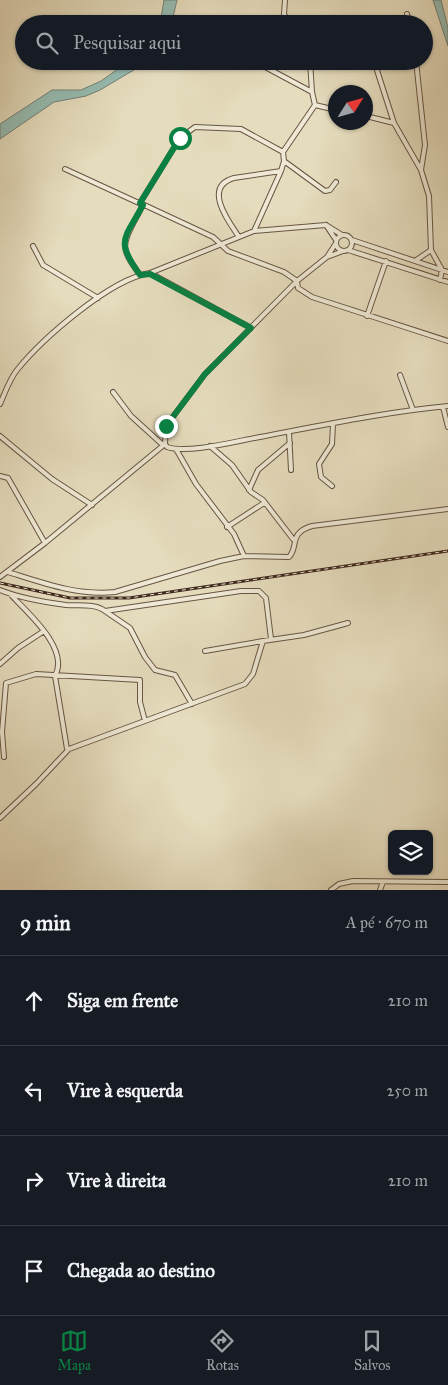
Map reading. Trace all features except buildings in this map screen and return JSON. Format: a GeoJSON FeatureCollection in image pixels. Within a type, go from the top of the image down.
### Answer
{"type":"FeatureCollection","features":[{"type":"Feature","properties":{"kind":"street"},"geometry":{"type":"LineString","coordinates":[[285,0],[285,15]]}},
{"type":"Feature","properties":{"kind":"street"},"geometry":{"type":"LineString","coordinates":[[271,70],[312,92]]}},
{"type":"Feature","properties":{"kind":"street"},"geometry":{"type":"LineString","coordinates":[[254,231],[281,171],[284,162],[283,152],[315,105],[311,70]]}},
{"type":"Feature","properties":{"kind":"street"},"geometry":{"type":"LineString","coordinates":[[377,70],[394,124],[420,170],[430,196],[431,250],[442,270],[440,280]]}},
{"type":"Feature","properties":{"kind":"street"},"geometry":{"type":"LineString","coordinates":[[417,70],[425,145],[420,170]]}},
{"type":"Feature","properties":{"kind":"street"},"geometry":{"type":"LineString","coordinates":[[315,105],[328,108]]}},
{"type":"Feature","properties":{"kind":"street"},"geometry":{"type":"LineString","coordinates":[[373,118],[394,124]]}},
{"type":"Feature","properties":{"kind":"street"},"geometry":{"type":"LineString","coordinates":[[140,275],[126,256],[125,238],[180,138],[195,127],[228,127],[241,129],[283,152]]}},
{"type":"Feature","properties":{"kind":"street"},"geometry":{"type":"LineString","coordinates":[[284,162],[325,191],[330,190],[336,182]]}},
{"type":"Feature","properties":{"kind":"street"},"geometry":{"type":"LineString","coordinates":[[65,169],[221,243],[228,250],[284,272],[297,281],[298,288],[312,297],[448,342]]}},
{"type":"Feature","properties":{"kind":"street"},"geometry":{"type":"LineString","coordinates":[[239,237],[220,209],[222,187],[228,180],[234,178],[281,171]]}},
{"type":"Feature","properties":{"kind":"street"},"geometry":{"type":"LineString","coordinates":[[326,225],[338,248],[343,251]]}},
{"type":"Feature","properties":{"kind":"street"},"geometry":{"type":"LineString","coordinates":[[0,404],[16,370],[57,331],[98,298],[140,275],[150,274],[218,247],[221,243],[254,231],[326,225],[352,240],[396,253],[448,272]]}},
{"type":"Feature","properties":{"kind":"street"},"geometry":{"type":"LineString","coordinates":[[327,257],[342,235]]}},
{"type":"Feature","properties":{"kind":"street"},"geometry":{"type":"LineString","coordinates":[[348,250],[352,246],[352,240]]}},
{"type":"Feature","properties":{"kind":"street"},"geometry":{"type":"LineString","coordinates":[[32,246],[43,265],[98,298]]}},
{"type":"Feature","properties":{"kind":"street"},"geometry":{"type":"LineString","coordinates":[[0,577],[46,543],[164,444],[166,426],[192,389],[297,281],[327,257],[348,250],[448,282]]}},
{"type":"Feature","properties":{"kind":"street"},"geometry":{"type":"LineString","coordinates":[[415,261],[431,250]]}},
{"type":"Feature","properties":{"kind":"street"},"geometry":{"type":"LineString","coordinates":[[392,263],[396,253]]}},
{"type":"Feature","properties":{"kind":"street"},"geometry":{"type":"LineString","coordinates":[[367,316],[386,261]]}},
{"type":"Feature","properties":{"kind":"street"},"geometry":{"type":"LineString","coordinates":[[150,274],[251,328]]}},
{"type":"Feature","properties":{"kind":"street"},"geometry":{"type":"LineString","coordinates":[[400,375],[412,410]]}},
{"type":"Feature","properties":{"kind":"street"},"geometry":{"type":"LineString","coordinates":[[113,392],[131,416],[167,447],[176,449],[210,446],[412,410],[448,406]]}},
{"type":"Feature","properties":{"kind":"street"},"geometry":{"type":"LineString","coordinates":[[442,407],[448,426]]}},
{"type":"Feature","properties":{"kind":"street"},"geometry":{"type":"LineString","coordinates":[[332,486],[321,477],[319,464],[332,444],[333,424]]}},
{"type":"Feature","properties":{"kind":"street"},"geometry":{"type":"LineString","coordinates":[[289,432],[291,470]]}},
{"type":"Feature","properties":{"kind":"street"},"geometry":{"type":"LineString","coordinates":[[0,436],[52,479],[92,505]]}},
{"type":"Feature","properties":{"kind":"street"},"geometry":{"type":"LineString","coordinates":[[249,490],[258,470],[290,443]]}},
{"type":"Feature","properties":{"kind":"street"},"geometry":{"type":"LineString","coordinates":[[8,572],[72,591],[100,594],[140,586],[198,566],[244,556],[286,558],[292,553],[293,539],[264,503],[249,490],[232,465],[210,446]]}},
{"type":"Feature","properties":{"kind":"street"},"geometry":{"type":"LineString","coordinates":[[176,449],[192,477],[234,534],[244,556]]}},
{"type":"Feature","properties":{"kind":"street"},"geometry":{"type":"LineString","coordinates":[[0,476],[8,478],[46,543]]}},
{"type":"Feature","properties":{"kind":"street"},"geometry":{"type":"LineString","coordinates":[[227,527],[264,503]]}},
{"type":"Feature","properties":{"kind":"street"},"geometry":{"type":"LineString","coordinates":[[293,539],[302,531],[312,526],[448,509]]}},
{"type":"Feature","properties":{"kind":"street"},"geometry":{"type":"LineString","coordinates":[[0,590],[66,605],[100,607],[130,628],[145,657],[155,670],[175,675],[192,704]]}},
{"type":"Feature","properties":{"kind":"street"},"geometry":{"type":"LineString","coordinates":[[105,611],[252,590],[263,594],[266,598],[271,639]]}},
{"type":"Feature","properties":{"kind":"street"},"geometry":{"type":"LineString","coordinates":[[11,594],[55,645],[60,707],[67,749],[69,749]]}},
{"type":"Feature","properties":{"kind":"street"},"geometry":{"type":"LineString","coordinates":[[205,651],[304,635],[348,624]]}},
{"type":"Feature","properties":{"kind":"street"},"geometry":{"type":"LineString","coordinates":[[0,664],[18,648],[44,631]]}},
{"type":"Feature","properties":{"kind":"street"},"geometry":{"type":"LineString","coordinates":[[0,818],[69,749],[248,682],[253,674],[263,641]]}},
{"type":"Feature","properties":{"kind":"street"},"geometry":{"type":"LineString","coordinates":[[4,757],[2,732],[6,683],[36,674],[56,676],[83,675],[140,680],[140,702],[145,721]]}},
{"type":"Feature","properties":{"kind":"street"},"geometry":{"type":"LineString","coordinates":[[331,890],[346,881],[448,882]]}},
{"type":"Feature","properties":{"kind":"street"},"geometry":{"type":"LineString","coordinates":[[380,890],[383,882]]}},
{"type":"Feature","properties":{"kind":"water"},"geometry":{"type":"Polygon","coordinates":[[[164,0],[177,0],[173,15],[162,15],[164,0]]]}},
{"type":"Feature","properties":{"kind":"water"},"geometry":{"type":"Polygon","coordinates":[[[433,0],[441,0],[448,28],[448,46],[433,0]]]}},
{"type":"Feature","properties":{"kind":"water"},"geometry":{"type":"Polygon","coordinates":[[[116,70],[134,70],[86,96],[54,102],[0,139],[0,124],[52,90],[81,90],[101,81],[116,70]]]}},
{"type":"Feature","properties":{"kind":"railway"},"geometry":{"type":"LineString","coordinates":[[0,583],[70,598],[129,598],[448,551]]}},
{"type":"Feature","properties":{"kind":"route"},"geometry":{"type":"LineString","coordinates":[[166,426],[205,374],[251,328],[150,274],[140,275],[124,251],[125,238],[143,205],[140,203],[180,138]]}}]}
